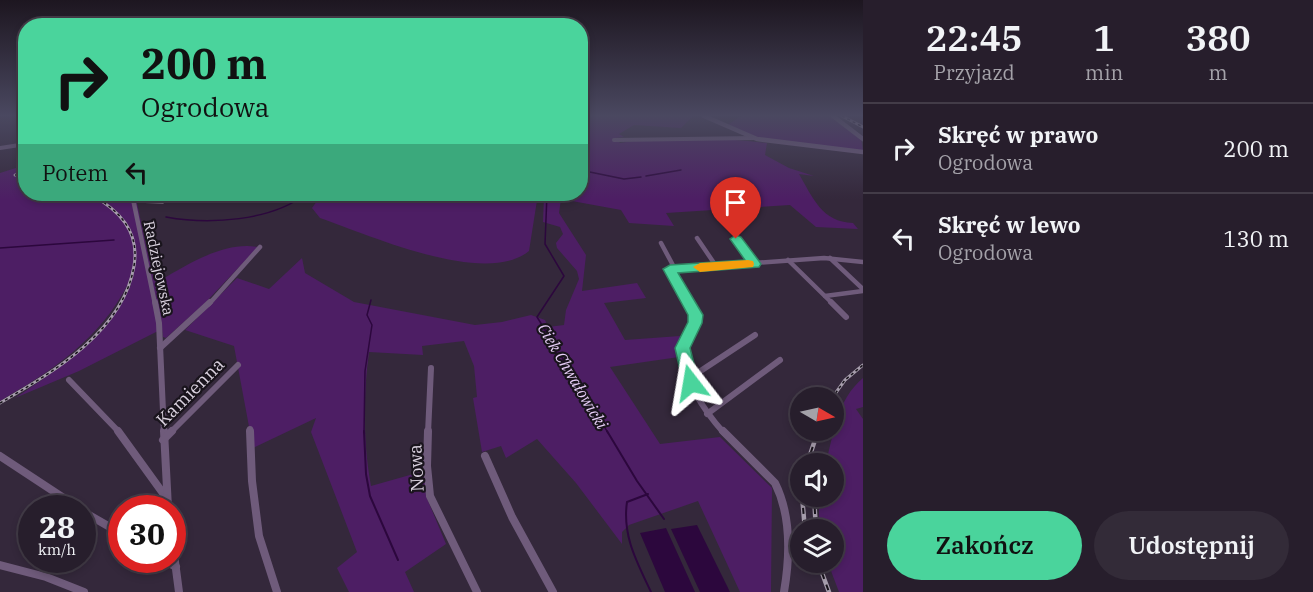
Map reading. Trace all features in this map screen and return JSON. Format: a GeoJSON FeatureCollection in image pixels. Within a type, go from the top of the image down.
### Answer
{"type":"FeatureCollection","features":[{"type":"Feature","properties":{"kind":"street"},"geometry":{"type":"LineString","coordinates":[[797,144],[863,152]]}},
{"type":"Feature","properties":{"kind":"street"},"geometry":{"type":"LineString","coordinates":[[0,148],[18,145]]}},
{"type":"Feature","properties":{"kind":"street"},"geometry":{"type":"LineString","coordinates":[[9,147],[18,148]]}},
{"type":"Feature","properties":{"kind":"street","name":"Radziejowska"},"geometry":{"type":"LineString","coordinates":[[134,201],[155,301],[160,348],[166,495]]}},
{"type":"Feature","properties":{"kind":"street"},"geometry":{"type":"LineString","coordinates":[[697,238],[716,266]]}},
{"type":"Feature","properties":{"kind":"street"},"geometry":{"type":"LineString","coordinates":[[736,239],[755,264]]}},
{"type":"Feature","properties":{"kind":"street"},"geometry":{"type":"LineString","coordinates":[[661,243],[675,269]]}},
{"type":"Feature","properties":{"kind":"street","name":"Radziejowska"},"geometry":{"type":"LineString","coordinates":[[160,348],[216,297],[244,262],[260,247]]}},
{"type":"Feature","properties":{"kind":"street"},"geometry":{"type":"LineString","coordinates":[[830,258],[863,290]]}},
{"type":"Feature","properties":{"kind":"street"},"geometry":{"type":"LineString","coordinates":[[784,592],[788,576],[789,553],[779,489],[707,414],[696,397],[688,376],[683,345],[695,323],[696,315],[670,269],[830,258],[863,262]]}},
{"type":"Feature","properties":{"kind":"street"},"geometry":{"type":"LineString","coordinates":[[788,260],[846,317]]}},
{"type":"Feature","properties":{"kind":"street"},"geometry":{"type":"LineString","coordinates":[[825,297],[863,290]]}},
{"type":"Feature","properties":{"kind":"street"},"geometry":{"type":"LineString","coordinates":[[688,376],[696,374],[755,335]]}},
{"type":"Feature","properties":{"kind":"street"},"geometry":{"type":"LineString","coordinates":[[707,414],[780,360]]}},
{"type":"Feature","properties":{"kind":"street","name":"Kamienna"},"geometry":{"type":"LineString","coordinates":[[163,440],[238,365]]}},
{"type":"Feature","properties":{"kind":"street","name":"Nowa"},"geometry":{"type":"LineString","coordinates":[[431,368],[427,466],[430,496],[477,592]]}},
{"type":"Feature","properties":{"kind":"street"},"geometry":{"type":"LineString","coordinates":[[69,380],[123,436],[164,495]]}},
{"type":"Feature","properties":{"kind":"street"},"geometry":{"type":"LineString","coordinates":[[250,429],[252,481],[259,536],[277,592]]}},
{"type":"Feature","properties":{"kind":"street"},"geometry":{"type":"LineString","coordinates":[[0,456],[58,495]]}},
{"type":"Feature","properties":{"kind":"street"},"geometry":{"type":"LineString","coordinates":[[485,456],[512,518],[553,592]]}},
{"type":"Feature","properties":{"kind":"street"},"geometry":{"type":"LineString","coordinates":[[0,565],[46,577],[84,592]]}},
{"type":"Feature","properties":{"kind":"street"},"geometry":{"type":"LineString","coordinates":[[177,573],[180,592]]}},
{"type":"Feature","properties":{"kind":"shaded area"},"geometry":{"type":"Polygon","coordinates":[[[588,144],[767,144],[765,155],[789,168],[814,176],[799,174],[814,200],[826,213],[842,222],[853,223],[858,229],[816,227],[790,205],[666,213],[674,226],[629,223],[621,210],[572,201],[588,201],[588,144]]]}},
{"type":"Feature","properties":{"kind":"shaded area"},"geometry":{"type":"Polygon","coordinates":[[[803,144],[862,144],[863,151],[803,144]]]}},
{"type":"Feature","properties":{"kind":"shaded area"},"geometry":{"type":"Polygon","coordinates":[[[18,167],[18,201],[136,201],[147,250],[161,280],[207,255],[233,247],[258,247],[206,302],[166,338],[163,337],[162,329],[79,371],[15,398],[66,362],[95,335],[120,303],[131,285],[128,284],[104,321],[73,352],[38,378],[0,401],[0,173],[18,167]]]}},
{"type":"Feature","properties":{"kind":"shaded area"},"geometry":{"type":"Polygon","coordinates":[[[317,201],[537,201],[529,251],[509,261],[485,263],[456,261],[396,245],[320,218],[312,208],[317,201]]]}},
{"type":"Feature","properties":{"kind":"shaded area"},"geometry":{"type":"Polygon","coordinates":[[[544,201],[561,201],[559,213],[586,255],[582,291],[637,283],[646,298],[604,303],[625,340],[680,336],[679,357],[610,367],[660,444],[720,437],[772,488],[771,592],[740,592],[698,501],[629,525],[622,532],[622,544],[576,483],[537,439],[506,458],[501,446],[482,452],[473,398],[477,397],[474,366],[464,341],[422,346],[423,355],[369,352],[365,419],[366,453],[371,486],[424,471],[426,496],[446,544],[405,572],[414,592],[349,592],[337,568],[357,552],[311,432],[316,418],[253,448],[234,346],[185,330],[237,278],[269,289],[302,258],[305,273],[354,302],[475,325],[531,315],[545,320],[548,327],[564,325],[566,310],[579,279],[577,271],[557,248],[556,243],[563,234],[560,227],[543,222],[544,201]]]}},
{"type":"Feature","properties":{"kind":"shaded area"},"geometry":{"type":"Polygon","coordinates":[[[863,378],[863,407],[856,409],[863,419],[863,592],[839,592],[832,573],[844,573],[844,519],[819,519],[819,507],[844,507],[844,453],[829,453],[832,441],[844,441],[844,402],[863,378]]]}},
{"type":"Feature","properties":{"kind":"shaded area"},"geometry":{"type":"Polygon","coordinates":[[[697,525],[730,592],[700,592],[671,529],[697,525]]]}},
{"type":"Feature","properties":{"kind":"shaded area"},"geometry":{"type":"Polygon","coordinates":[[[666,528],[695,592],[665,592],[640,533],[666,528]]]}},
{"type":"Feature","properties":{"kind":"waterway"},"geometry":{"type":"LineString","coordinates":[[646,176],[681,170]]}},
{"type":"Feature","properties":{"kind":"waterway"},"geometry":{"type":"LineString","coordinates":[[588,172],[624,179],[641,177]]}},
{"type":"Feature","properties":{"kind":"waterway"},"geometry":{"type":"LineString","coordinates":[[166,217],[201,221],[239,219],[275,210],[295,201]]}},
{"type":"Feature","properties":{"kind":"waterway","name":"Ciek Chwałowicki"},"geometry":{"type":"LineString","coordinates":[[547,201],[545,244],[564,276],[537,317],[557,349],[556,353],[561,354],[563,360],[567,361],[608,433]]}},
{"type":"Feature","properties":{"kind":"waterway"},"geometry":{"type":"LineString","coordinates":[[0,248],[114,240]]}},
{"type":"Feature","properties":{"kind":"waterway"},"geometry":{"type":"LineString","coordinates":[[364,432],[365,371],[372,325],[367,315],[371,300]]}},
{"type":"Feature","properties":{"kind":"waterway","name":"Ciek Chwałowicki"},"geometry":{"type":"LineString","coordinates":[[607,431],[647,495]]}},
{"type":"Feature","properties":{"kind":"waterway"},"geometry":{"type":"LineString","coordinates":[[364,432],[366,474],[370,496],[398,560]]}},
{"type":"Feature","properties":{"kind":"waterway","name":"Ciek Chwałowicki"},"geometry":{"type":"LineString","coordinates":[[647,495],[664,519]]}},
{"type":"Feature","properties":{"kind":"waterway"},"geometry":{"type":"LineString","coordinates":[[647,495],[627,502],[626,514],[632,548],[651,592]]}},
{"type":"Feature","properties":{"kind":"railway"},"geometry":{"type":"LineString","coordinates":[[0,403],[42,378],[83,348],[116,311],[127,290],[134,266],[134,242],[125,223],[101,201]]}},
{"type":"Feature","properties":{"kind":"railway"},"geometry":{"type":"LineString","coordinates":[[127,201],[163,202]]}},
{"type":"Feature","properties":{"kind":"railway"},"geometry":{"type":"LineString","coordinates":[[840,387],[863,365]]}},
{"type":"Feature","properties":{"kind":"railway"},"geometry":{"type":"LineString","coordinates":[[811,453],[815,441]]}},
{"type":"Feature","properties":{"kind":"railway"},"geometry":{"type":"LineString","coordinates":[[803,507],[804,519]]}},
{"type":"Feature","properties":{"kind":"railway"},"geometry":{"type":"LineString","coordinates":[[815,507],[815,519]]}},
{"type":"Feature","properties":{"kind":"railway"},"geometry":{"type":"LineString","coordinates":[[822,573],[829,592]]}},
{"type":"Feature","properties":{"kind":"slow traffic"},"geometry":{"type":"LineString","coordinates":[[700,267],[748,264]]}},
{"type":"Feature","properties":{"kind":"route"},"geometry":{"type":"LineString","coordinates":[[691,383],[683,348],[695,323],[696,315],[670,269],[755,264],[736,239]]}}]}
